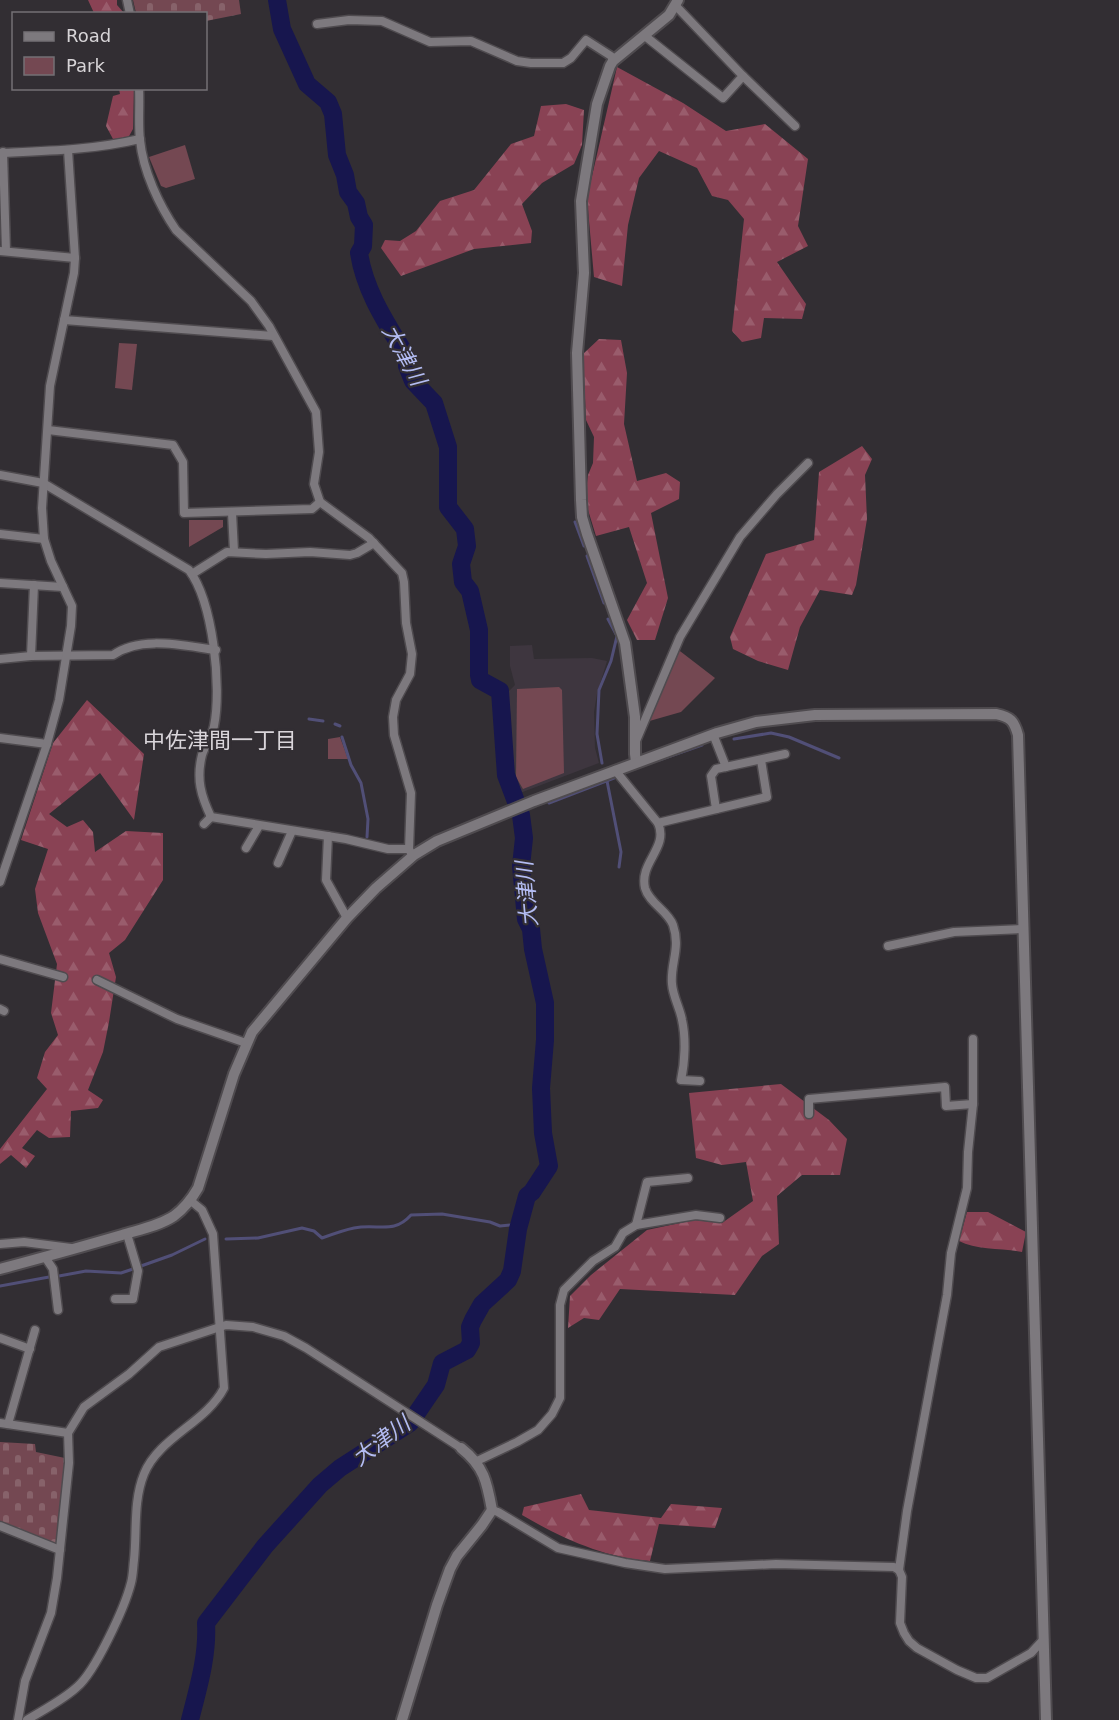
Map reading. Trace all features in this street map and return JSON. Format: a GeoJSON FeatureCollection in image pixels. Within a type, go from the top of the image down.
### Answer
{"type":"FeatureCollection","features":[{"type":"Feature","properties":{"kind":"street"},"geometry":{"type":"LineString","coordinates":[[636,762],[635,717],[626,643],[582,517],[577,353],[584,273],[581,201],[597,104],[613,61],[669,15],[677,2],[743,76],[795,126]]}},
{"type":"Feature","properties":{"kind":"street"},"geometry":{"type":"LineString","coordinates":[[317,24],[349,20],[382,21],[430,42],[471,41],[517,60],[531,63],[563,63],[572,58],[586,40],[611,56],[613,61]]}},
{"type":"Feature","properties":{"kind":"street"},"geometry":{"type":"LineString","coordinates":[[645,36],[723,98],[743,76]]}},
{"type":"Feature","properties":{"kind":"street"},"geometry":{"type":"LineString","coordinates":[[139,90],[140,139],[143,159],[166,216],[176,230],[251,301],[269,326],[316,412],[318,452],[314,484],[320,502],[374,543],[402,573],[406,623],[412,654],[410,674],[396,700],[393,717],[394,735],[411,793],[411,852]]}},
{"type":"Feature","properties":{"kind":"street"},"geometry":{"type":"LineString","coordinates":[[75,258],[3,251],[1,152],[68,150],[109,146],[140,139]]}},
{"type":"Feature","properties":{"kind":"street"},"geometry":{"type":"LineString","coordinates":[[1,878],[47,744],[58,700],[71,626],[72,606],[44,539],[43,483],[50,387],[75,258],[68,150]]}},
{"type":"Feature","properties":{"kind":"street"},"geometry":{"type":"LineString","coordinates":[[64,320],[273,336]]}},
{"type":"Feature","properties":{"kind":"street"},"geometry":{"type":"LineString","coordinates":[[48,430],[173,445],[183,462],[184,513],[312,510],[320,502]]}},
{"type":"Feature","properties":{"kind":"street"},"geometry":{"type":"LineString","coordinates":[[635,744],[680,637],[740,537],[808,463]]}},
{"type":"Feature","properties":{"kind":"street"},"geometry":{"type":"LineString","coordinates":[[0,475],[43,483],[189,570],[197,580],[216,650],[217,699],[214,727],[202,755],[200,772],[200,794],[211,817]]}},
{"type":"Feature","properties":{"kind":"street"},"geometry":{"type":"LineString","coordinates":[[232,513],[234,551]]}},
{"type":"Feature","properties":{"kind":"street"},"geometry":{"type":"LineString","coordinates":[[0,534],[44,539]]}},
{"type":"Feature","properties":{"kind":"street"},"geometry":{"type":"LineString","coordinates":[[192,574],[227,552],[266,554],[310,552],[350,555],[374,543]]}},
{"type":"Feature","properties":{"kind":"street"},"geometry":{"type":"LineString","coordinates":[[0,583],[63,587]]}},
{"type":"Feature","properties":{"kind":"street"},"geometry":{"type":"LineString","coordinates":[[31,656],[34,585]]}},
{"type":"Feature","properties":{"kind":"street"},"geometry":{"type":"LineString","coordinates":[[0,658],[113,655],[139,646],[157,643],[216,650]]}},
{"type":"Feature","properties":{"kind":"street"},"geometry":{"type":"LineString","coordinates":[[0,1269],[76,1249],[165,1221],[191,1201],[198,1188],[246,1043],[279,997],[347,918],[411,852],[636,762],[713,734],[756,722],[815,715],[996,714],[1009,717],[1015,723],[1018,735],[1046,1720]]}},
{"type":"Feature","properties":{"kind":"street"},"geometry":{"type":"LineString","coordinates":[[713,734],[726,767]]}},
{"type":"Feature","properties":{"kind":"street"},"geometry":{"type":"LineString","coordinates":[[0,738],[47,744]]}},
{"type":"Feature","properties":{"kind":"street"},"geometry":{"type":"LineString","coordinates":[[716,809],[711,776],[716,769],[785,754]]}},
{"type":"Feature","properties":{"kind":"street"},"geometry":{"type":"LineString","coordinates":[[658,823],[767,796],[761,760]]}},
{"type":"Feature","properties":{"kind":"street"},"geometry":{"type":"LineString","coordinates":[[615,770],[658,823],[661,831],[661,842],[652,855],[646,872],[645,888],[651,899],[672,922],[675,933],[676,954],[672,983],[682,1021],[683,1070],[681,1080],[700,1081]]}},
{"type":"Feature","properties":{"kind":"street"},"geometry":{"type":"LineString","coordinates":[[211,817],[411,852]]}},
{"type":"Feature","properties":{"kind":"street"},"geometry":{"type":"LineString","coordinates":[[204,824],[211,817]]}},
{"type":"Feature","properties":{"kind":"street"},"geometry":{"type":"LineString","coordinates":[[246,848],[259,826]]}},
{"type":"Feature","properties":{"kind":"street"},"geometry":{"type":"LineString","coordinates":[[278,863],[292,831]]}},
{"type":"Feature","properties":{"kind":"street"},"geometry":{"type":"LineString","coordinates":[[328,836],[327,880],[347,918]]}},
{"type":"Feature","properties":{"kind":"street"},"geometry":{"type":"LineString","coordinates":[[888,946],[954,932],[1024,929]]}},
{"type":"Feature","properties":{"kind":"street"},"geometry":{"type":"LineString","coordinates":[[0,958],[63,977]]}},
{"type":"Feature","properties":{"kind":"street"},"geometry":{"type":"LineString","coordinates":[[98,980],[177,1019],[246,1043]]}},
{"type":"Feature","properties":{"kind":"street"},"geometry":{"type":"LineString","coordinates":[[973,1039],[973,1104],[967,1188],[951,1253],[947,1295],[907,1510],[899,1570],[902,1577],[900,1623],[909,1641],[917,1648],[976,1678],[987,1678],[1031,1653],[1044,1639]]}},
{"type":"Feature","properties":{"kind":"street"},"geometry":{"type":"LineString","coordinates":[[809,1114],[809,1099],[945,1087],[946,1106],[973,1104]]}},
{"type":"Feature","properties":{"kind":"street"},"geometry":{"type":"LineString","coordinates":[[636,1225],[647,1182],[688,1178]]}},
{"type":"Feature","properties":{"kind":"street"},"geometry":{"type":"LineString","coordinates":[[27,1720],[75,1689],[86,1679],[99,1656],[131,1584],[137,1500],[144,1474],[152,1460],[202,1412],[212,1406],[224,1388],[214,1239],[202,1210],[191,1201]]}},
{"type":"Feature","properties":{"kind":"street"},"geometry":{"type":"LineString","coordinates":[[477,1461],[538,1430],[552,1414],[560,1398],[560,1305],[564,1290],[593,1261],[615,1247],[623,1233],[636,1225],[696,1215],[720,1218]]}},
{"type":"Feature","properties":{"kind":"street"},"geometry":{"type":"LineString","coordinates":[[115,1299],[134,1299],[137,1267],[127,1233]]}},
{"type":"Feature","properties":{"kind":"street"},"geometry":{"type":"LineString","coordinates":[[0,1244],[24,1242],[76,1249]]}},
{"type":"Feature","properties":{"kind":"street"},"geometry":{"type":"LineString","coordinates":[[45,1257],[53,1269],[58,1310]]}},
{"type":"Feature","properties":{"kind":"street"},"geometry":{"type":"LineString","coordinates":[[18,1720],[25,1681],[51,1613],[69,1463],[68,1433],[84,1407],[129,1374],[159,1347],[226,1325],[253,1327],[284,1336],[306,1348],[461,1448],[477,1461],[482,1471],[492,1510],[483,1525],[457,1556],[450,1569],[402,1720]]}},
{"type":"Feature","properties":{"kind":"street"},"geometry":{"type":"LineString","coordinates":[[35,1329],[4,1423],[68,1433]]}},
{"type":"Feature","properties":{"kind":"street"},"geometry":{"type":"LineString","coordinates":[[0,1338],[30,1349]]}},
{"type":"Feature","properties":{"kind":"street"},"geometry":{"type":"LineString","coordinates":[[492,1510],[558,1548],[648,1567],[665,1569],[776,1564],[894,1567],[899,1570]]}},
{"type":"Feature","properties":{"kind":"street"},"geometry":{"type":"LineString","coordinates":[[0,1526],[60,1550]]}},
{"type":"Feature","properties":{"kind":"shaded area"},"geometry":{"type":"Polygon","coordinates":[[[532,645],[534,659],[592,658],[607,661],[594,712],[595,748],[599,763],[520,793],[512,779],[511,715],[506,694],[515,685],[510,666],[510,646],[532,645]]]}},
{"type":"Feature","properties":{"kind":"green space"},"geometry":{"type":"Polygon","coordinates":[[[88,0],[117,0],[117,5],[123,12],[94,12],[88,0]]]}},
{"type":"Feature","properties":{"kind":"green space"},"geometry":{"type":"Polygon","coordinates":[[[133,0],[239,0],[241,14],[207,21],[207,12],[136,12],[133,0]]]}},
{"type":"Feature","properties":{"kind":"green space"},"geometry":{"type":"Polygon","coordinates":[[[617,67],[683,103],[726,131],[765,124],[808,159],[798,226],[808,246],[777,262],[806,304],[802,319],[764,318],[761,338],[742,342],[732,331],[744,219],[728,200],[712,196],[697,168],[659,151],[639,178],[628,225],[622,286],[594,277],[587,198],[617,67]]]}},
{"type":"Feature","properties":{"kind":"green space"},"geometry":{"type":"Polygon","coordinates":[[[119,90],[134,90],[133,129],[128,138],[113,139],[106,126],[113,96],[120,94],[119,90]]]}},
{"type":"Feature","properties":{"kind":"green space"},"geometry":{"type":"Polygon","coordinates":[[[566,104],[584,110],[582,145],[574,164],[542,183],[522,204],[532,231],[531,243],[474,249],[401,276],[381,248],[385,240],[400,241],[416,231],[440,201],[474,190],[511,144],[534,136],[541,106],[566,104]]]}},
{"type":"Feature","properties":{"kind":"green space"},"geometry":{"type":"Polygon","coordinates":[[[185,145],[195,179],[166,188],[161,186],[149,157],[185,145]]]}},
{"type":"Feature","properties":{"kind":"green space"},"geometry":{"type":"Polygon","coordinates":[[[599,339],[621,340],[627,373],[624,424],[637,481],[666,473],[680,482],[679,499],[651,513],[668,598],[655,640],[637,640],[627,620],[647,583],[629,527],[596,536],[585,500],[588,475],[593,463],[594,437],[586,420],[583,354],[599,339]]]}},
{"type":"Feature","properties":{"kind":"green space"},"geometry":{"type":"Polygon","coordinates":[[[119,343],[137,344],[132,390],[115,388],[119,343]]]}},
{"type":"Feature","properties":{"kind":"green space"},"geometry":{"type":"Polygon","coordinates":[[[862,446],[872,459],[865,475],[867,519],[856,585],[852,595],[820,590],[800,627],[788,670],[758,661],[733,649],[730,637],[766,554],[814,540],[819,472],[862,446]]]}},
{"type":"Feature","properties":{"kind":"green space"},"geometry":{"type":"Polygon","coordinates":[[[189,520],[223,520],[223,527],[189,547],[189,520]]]}},
{"type":"Feature","properties":{"kind":"green space"},"geometry":{"type":"Polygon","coordinates":[[[676,648],[715,678],[681,712],[646,722],[676,648]]]}},
{"type":"Feature","properties":{"kind":"green space"},"geometry":{"type":"Polygon","coordinates":[[[559,687],[562,690],[564,773],[523,789],[516,777],[517,689],[559,687]]]}},
{"type":"Feature","properties":{"kind":"green space"},"geometry":{"type":"Polygon","coordinates":[[[87,700],[144,754],[134,820],[100,773],[49,814],[67,827],[83,820],[93,832],[95,852],[126,831],[163,833],[163,880],[125,940],[109,953],[116,977],[103,1052],[88,1090],[103,1100],[98,1108],[71,1111],[70,1137],[49,1138],[37,1130],[22,1148],[35,1156],[26,1168],[11,1155],[0,1164],[0,1149],[47,1089],[37,1078],[45,1052],[58,1035],[51,1013],[57,964],[38,913],[35,889],[48,849],[21,840],[53,743],[87,700]]]}},
{"type":"Feature","properties":{"kind":"green space"},"geometry":{"type":"Polygon","coordinates":[[[340,737],[348,759],[328,759],[328,739],[340,737]]]}},
{"type":"Feature","properties":{"kind":"green space"},"geometry":{"type":"Polygon","coordinates":[[[781,1084],[829,1120],[847,1139],[840,1175],[802,1175],[777,1196],[779,1244],[762,1256],[735,1295],[620,1289],[599,1320],[584,1318],[568,1328],[570,1296],[591,1275],[647,1230],[694,1220],[722,1223],[753,1201],[746,1162],[722,1165],[696,1158],[689,1093],[781,1084]]]}},
{"type":"Feature","properties":{"kind":"green space"},"geometry":{"type":"Polygon","coordinates":[[[967,1212],[988,1212],[1026,1232],[1022,1252],[981,1247],[959,1241],[967,1212]]]}},
{"type":"Feature","properties":{"kind":"green space"},"geometry":{"type":"Polygon","coordinates":[[[0,1442],[35,1444],[36,1452],[65,1458],[59,1543],[56,1545],[0,1523],[0,1442]]]}},
{"type":"Feature","properties":{"kind":"green space"},"geometry":{"type":"Polygon","coordinates":[[[581,1494],[589,1510],[661,1518],[671,1504],[722,1508],[715,1528],[659,1524],[650,1561],[616,1556],[584,1546],[522,1515],[524,1507],[581,1494]]]}},
{"type":"Feature","properties":{"kind":"waterway","name":"大津川"},"geometry":{"type":"LineString","coordinates":[[190,1720],[204,1660],[206,1623],[265,1546],[320,1485],[340,1468],[410,1423],[436,1385],[442,1363],[467,1350],[471,1343],[470,1327],[482,1304],[508,1280],[512,1271],[518,1229],[527,1196],[549,1166],[543,1133],[541,1088],[545,1003],[531,929],[526,919],[521,866],[524,838],[521,815],[506,775],[500,691],[480,680],[479,675],[479,630],[470,591],[463,582],[461,564],[467,546],[465,529],[448,507],[448,447],[434,403],[413,381],[407,366],[407,357],[366,281],[359,253],[363,246],[364,225],[359,217],[356,203],[348,192],[345,175],[337,155],[333,114],[328,102],[307,84],[282,29],[277,0]]}},
{"type":"Feature","properties":{"kind":"waterway"},"geometry":{"type":"LineString","coordinates":[[575,522],[584,546]]}},
{"type":"Feature","properties":{"kind":"waterway"},"geometry":{"type":"LineString","coordinates":[[587,556],[604,603]]}},
{"type":"Feature","properties":{"kind":"waterway"},"geometry":{"type":"LineString","coordinates":[[602,763],[597,734],[599,690],[611,661],[617,636],[608,619]]}},
{"type":"Feature","properties":{"kind":"waterway"},"geometry":{"type":"LineString","coordinates":[[309,719],[323,721]]}},
{"type":"Feature","properties":{"kind":"waterway"},"geometry":{"type":"LineString","coordinates":[[335,724],[340,726]]}},
{"type":"Feature","properties":{"kind":"waterway"},"geometry":{"type":"LineString","coordinates":[[734,739],[771,733],[789,737],[839,758]]}},
{"type":"Feature","properties":{"kind":"waterway"},"geometry":{"type":"LineString","coordinates":[[342,737],[351,765],[361,783],[368,819],[367,837]]}},
{"type":"Feature","properties":{"kind":"waterway"},"geometry":{"type":"LineString","coordinates":[[659,760],[702,745]]}},
{"type":"Feature","properties":{"kind":"waterway"},"geometry":{"type":"LineString","coordinates":[[549,803],[614,778]]}},
{"type":"Feature","properties":{"kind":"waterway"},"geometry":{"type":"LineString","coordinates":[[607,781],[621,852],[619,867]]}},
{"type":"Feature","properties":{"kind":"waterway"},"geometry":{"type":"LineString","coordinates":[[226,1239],[258,1238],[302,1228],[314,1231],[322,1238],[354,1228],[391,1227],[398,1225],[411,1215],[442,1214],[490,1222],[500,1226],[521,1224]]}},
{"type":"Feature","properties":{"kind":"waterway"},"geometry":{"type":"LineString","coordinates":[[141,1266],[172,1255],[205,1239]]}},
{"type":"Feature","properties":{"kind":"waterway"},"geometry":{"type":"LineString","coordinates":[[59,1276],[86,1271],[121,1273],[133,1269]]}},
{"type":"Feature","properties":{"kind":"waterway"},"geometry":{"type":"LineString","coordinates":[[0,1286],[49,1277]]}},
{"type":"Feature","properties":{"kind":"district","name":"中佐津間一丁目"},"geometry":{"type":"Point","coordinates":[220,740]}}]}
